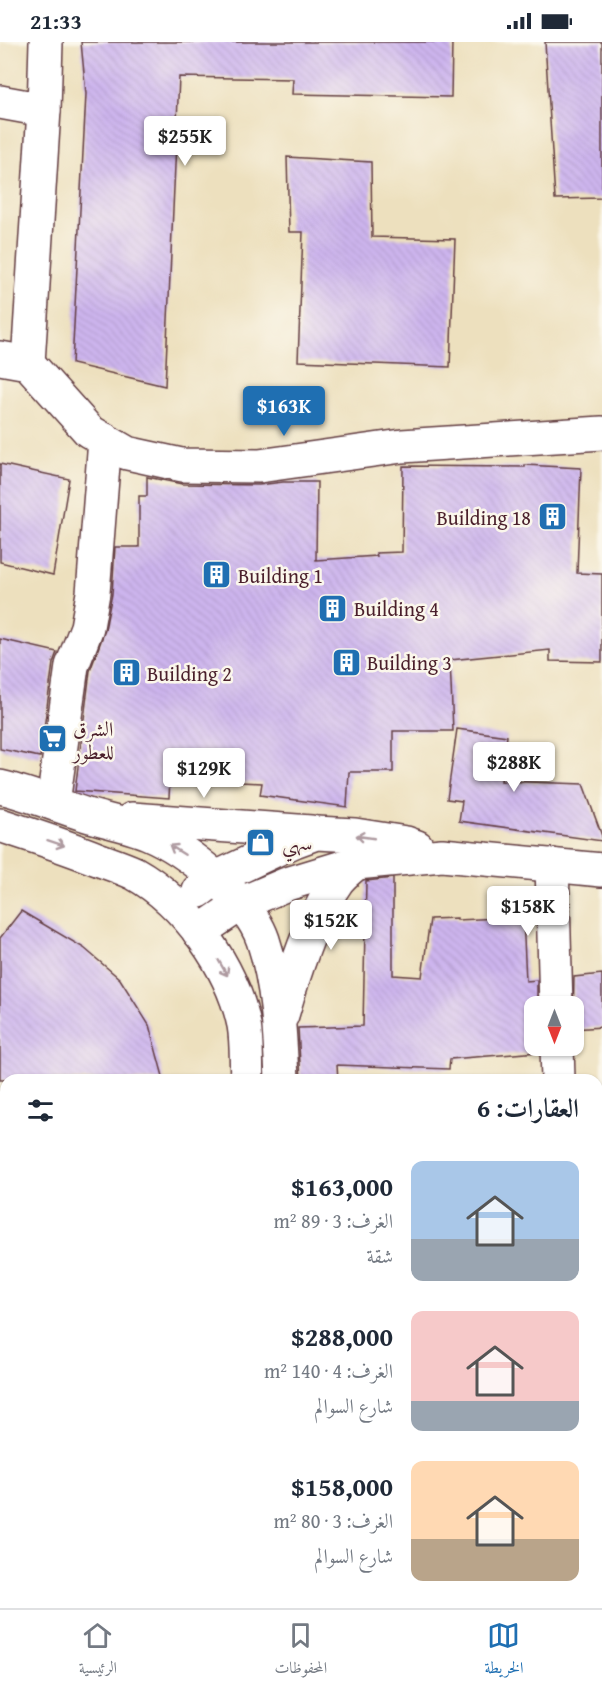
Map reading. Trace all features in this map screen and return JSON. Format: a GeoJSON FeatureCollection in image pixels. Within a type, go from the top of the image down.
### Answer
{"type":"FeatureCollection","features":[{"type":"Feature","properties":{"kind":"main road"},"geometry":{"type":"LineString","coordinates":[[46,42],[44,110],[14,360],[89,431],[127,453],[182,465],[259,466],[402,446],[602,433]]}},
{"type":"Feature","properties":{"kind":"main road"},"geometry":{"type":"LineString","coordinates":[[0,102],[44,110]]}},
{"type":"Feature","properties":{"kind":"main road"},"geometry":{"type":"LineString","coordinates":[[53,803],[72,666],[87,627],[93,593],[105,440]]}},
{"type":"Feature","properties":{"kind":"main road"},"geometry":{"type":"LineString","coordinates":[[0,787],[149,833],[180,852],[216,879],[242,903],[262,938],[271,973],[280,1023],[282,1074]]}},
{"type":"Feature","properties":{"kind":"main road"},"geometry":{"type":"LineString","coordinates":[[88,815],[355,835],[406,843],[442,855]]}},
{"type":"Feature","properties":{"kind":"main road"},"geometry":{"type":"LineString","coordinates":[[0,825],[68,847],[134,873],[178,906],[224,969],[236,995],[244,1027],[247,1074]]}},
{"type":"Feature","properties":{"kind":"main road"},"geometry":{"type":"LineString","coordinates":[[178,906],[216,879],[294,841],[316,833]]}},
{"type":"Feature","properties":{"kind":"main road"},"geometry":{"type":"LineString","coordinates":[[199,932],[242,903],[287,884],[356,863],[442,855],[602,870]]}},
{"type":"Feature","properties":{"kind":"main road"},"geometry":{"type":"LineString","coordinates":[[280,1023],[296,966],[319,916],[337,882],[356,863]]}},
{"type":"Feature","properties":{"kind":"main road"},"geometry":{"type":"LineString","coordinates":[[552,865],[556,996]]}},
{"type":"Feature","properties":{"kind":"main road"},"geometry":{"type":"LineString","coordinates":[[557,1056],[558,1074]]}},
{"type":"Feature","properties":{"kind":"building"},"geometry":{"type":"Polygon","coordinates":[[[81,42],[452,42],[451,97],[292,94],[293,79],[179,77],[165,386],[72,364],[86,94],[81,42]]]}},
{"type":"Feature","properties":{"kind":"building"},"geometry":{"type":"Polygon","coordinates":[[[545,42],[602,42],[602,198],[555,199],[545,42]]]}},
{"type":"Feature","properties":{"kind":"building"},"geometry":{"type":"Polygon","coordinates":[[[287,157],[371,162],[372,237],[455,239],[450,367],[298,361],[303,232],[289,232],[287,157]]]}},
{"type":"Feature","properties":{"kind":"building"},"geometry":{"type":"Polygon","coordinates":[[[0,464],[69,479],[53,575],[0,562],[0,464]]]}},
{"type":"Feature","properties":{"kind":"building"},"geometry":{"type":"Polygon","coordinates":[[[525,465],[581,468],[577,573],[602,574],[602,662],[550,661],[550,650],[450,660],[453,731],[393,731],[393,772],[349,772],[347,807],[260,795],[262,783],[170,779],[169,798],[75,791],[90,671],[105,630],[112,594],[115,547],[139,547],[139,496],[147,496],[147,477],[182,484],[259,485],[317,482],[316,560],[402,552],[403,466],[525,467],[525,465]]]}},
{"type":"Feature","properties":{"kind":"building"},"geometry":{"type":"Polygon","coordinates":[[[0,639],[57,652],[53,663],[40,757],[0,749],[0,639]]]}},
{"type":"Feature","properties":{"kind":"building"},"geometry":{"type":"Polygon","coordinates":[[[457,729],[507,736],[501,781],[583,784],[602,841],[459,821],[462,801],[447,799],[457,729]]]}},
{"type":"Feature","properties":{"kind":"building"},"geometry":{"type":"Polygon","coordinates":[[[393,878],[393,975],[422,977],[430,919],[523,917],[526,981],[537,980],[537,996],[524,996],[524,1053],[450,1059],[449,1069],[337,1065],[338,1074],[301,1074],[298,1028],[363,1026],[366,881],[393,878]]]}},
{"type":"Feature","properties":{"kind":"building"},"geometry":{"type":"Polygon","coordinates":[[[21,911],[84,948],[120,979],[149,1025],[162,1074],[0,1074],[0,938],[21,911]]]}},
{"type":"Feature","properties":{"kind":"building"},"geometry":{"type":"Polygon","coordinates":[[[602,974],[602,1027],[584,1028],[584,996],[574,996],[574,977],[602,974]]]}},
{"type":"Feature","properties":{"kind":"place","name":"Building 18"},"geometry":{"type":"Point","coordinates":[552,517]}},
{"type":"Feature","properties":{"kind":"place","name":"Building 1"},"geometry":{"type":"Point","coordinates":[217,575]}},
{"type":"Feature","properties":{"kind":"place","name":"Building 4"},"geometry":{"type":"Point","coordinates":[333,608]}},
{"type":"Feature","properties":{"kind":"place","name":"Building 3"},"geometry":{"type":"Point","coordinates":[346,662]}},
{"type":"Feature","properties":{"kind":"place","name":"Building 2"},"geometry":{"type":"Point","coordinates":[126,673]}},
{"type":"Feature","properties":{"kind":"place","name":"الشرق للعطور"},"geometry":{"type":"Point","coordinates":[52,739]}},
{"type":"Feature","properties":{"kind":"place","name":"سهي"},"geometry":{"type":"Point","coordinates":[261,842]}}]}
